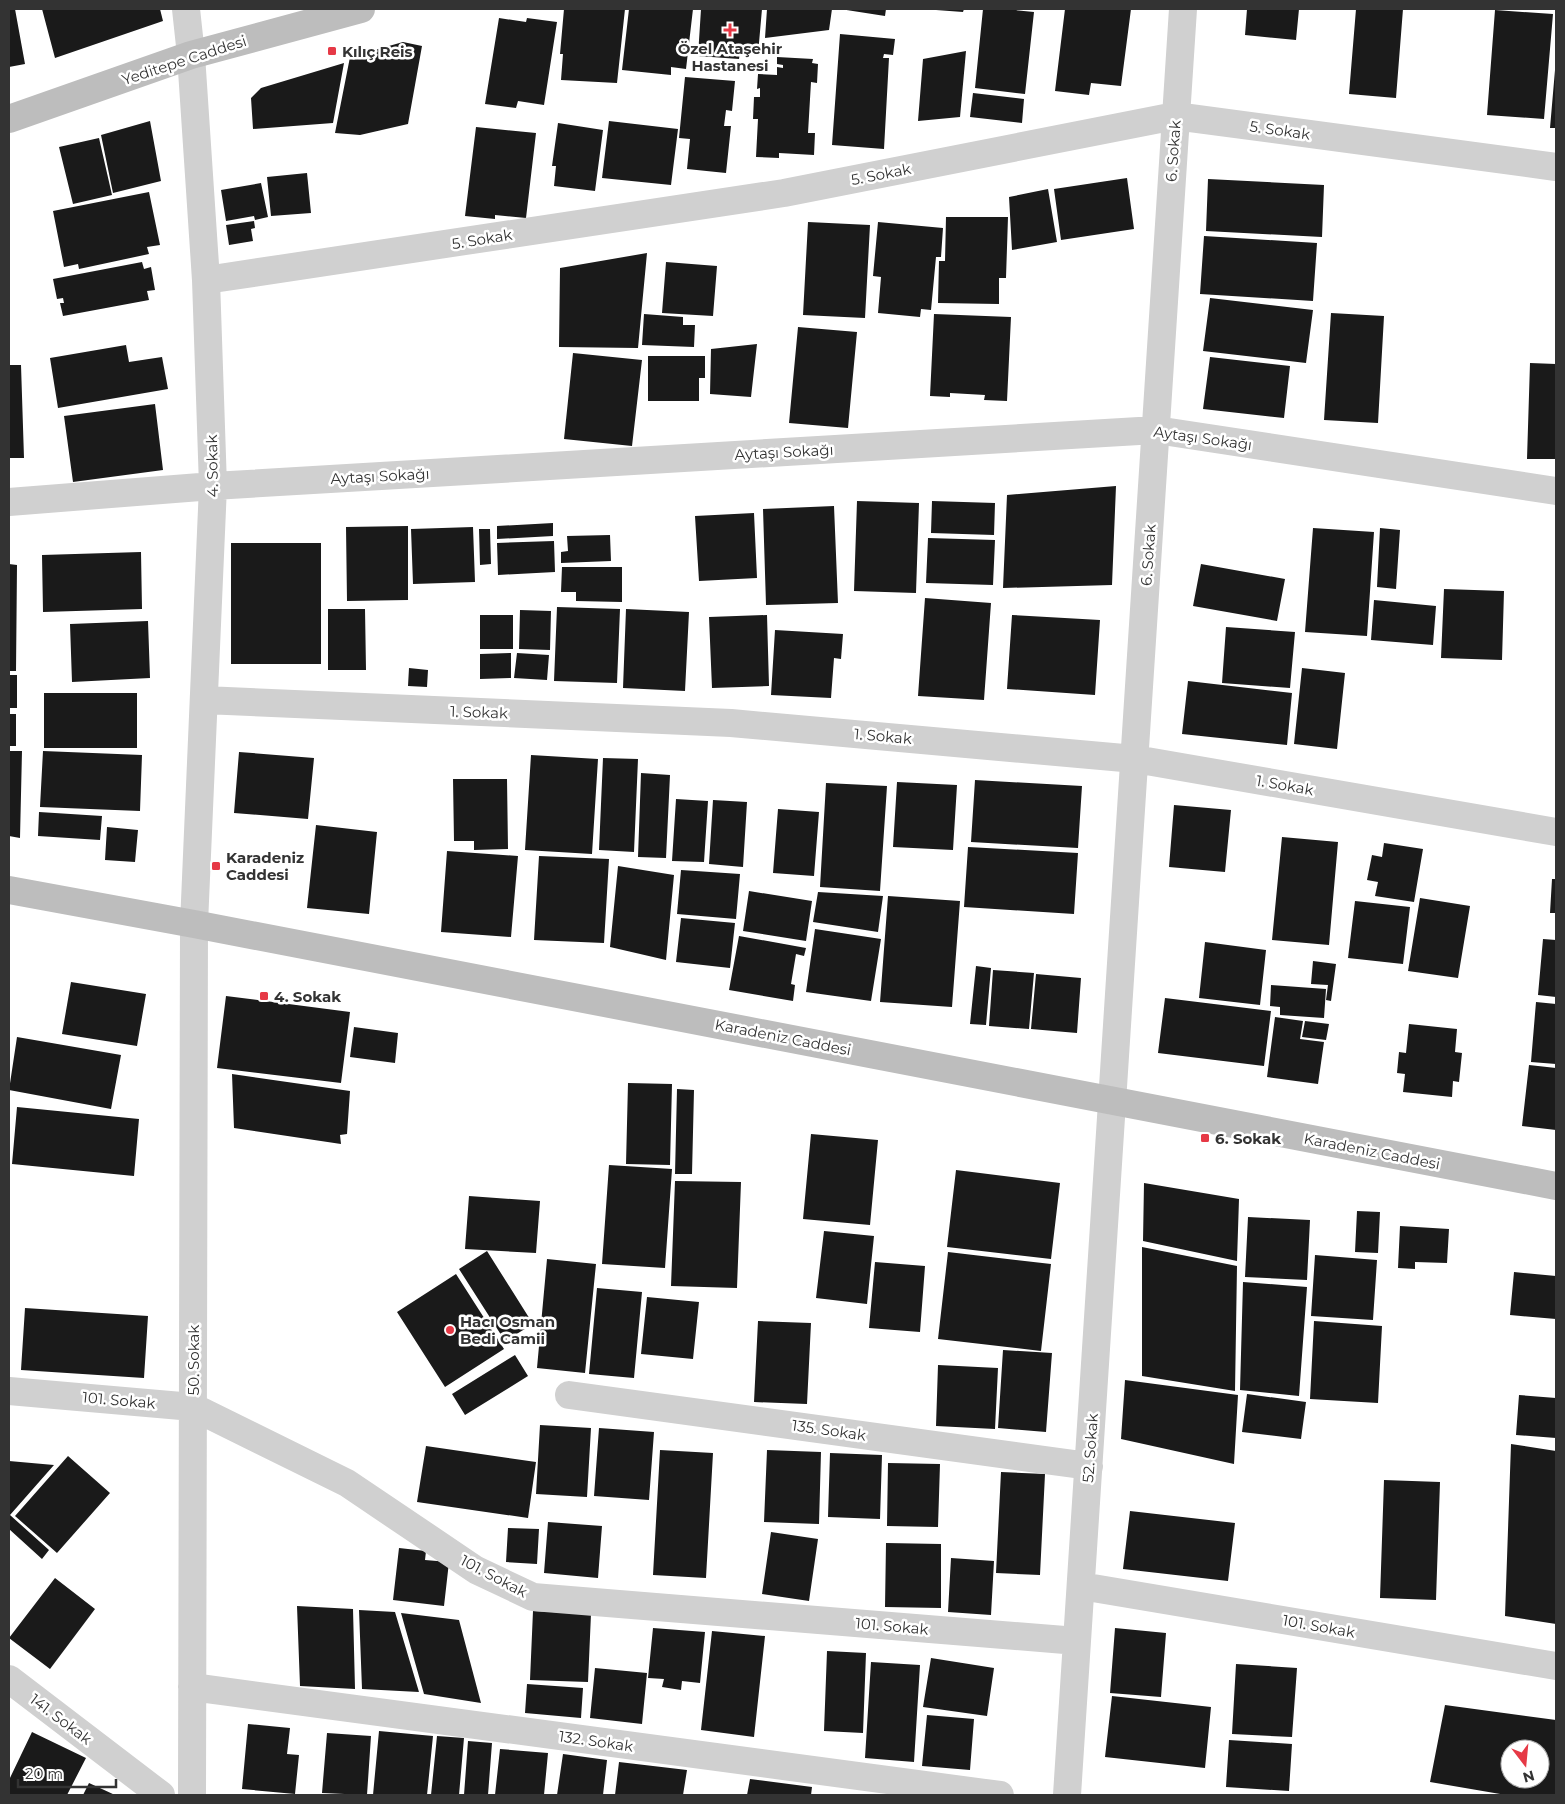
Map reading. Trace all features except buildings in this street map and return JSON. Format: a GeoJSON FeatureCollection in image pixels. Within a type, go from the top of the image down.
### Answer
{"type":"FeatureCollection","features":[{"type":"Feature","properties":{"kind":"street","name":"4. Sokak"},"geometry":{"type":"LineString","coordinates":[[186,9],[191,55],[206,280],[213,486],[194,924]]}},
{"type":"Feature","properties":{"kind":"street","name":"Yeditepe Caddesi"},"geometry":{"type":"LineString","coordinates":[[9,119],[191,55],[361,9]]}},
{"type":"Feature","properties":{"kind":"street","name":"6. Sokak"},"geometry":{"type":"LineString","coordinates":[[1113,1101],[1183,9]]}},
{"type":"Feature","properties":{"kind":"street","name":"5. Sokak"},"geometry":{"type":"LineString","coordinates":[[206,280],[784,193],[1175,116],[1556,167]]}},
{"type":"Feature","properties":{"kind":"street","name":"Aytaşı Sokağı"},"geometry":{"type":"LineString","coordinates":[[9,502],[213,486],[1156,430],[1556,491]]}},
{"type":"Feature","properties":{"kind":"street","name":"1. Sokak"},"geometry":{"type":"LineString","coordinates":[[204,700],[732,723],[1135,759],[1556,832]]}},
{"type":"Feature","properties":{"kind":"street","name":"Karadeniz Caddesi"},"geometry":{"type":"LineString","coordinates":[[9,890],[1556,1186]]}},
{"type":"Feature","properties":{"kind":"street","name":"50. Sokak"},"geometry":{"type":"LineString","coordinates":[[192,1795],[194,924]]}},
{"type":"Feature","properties":{"kind":"street","name":"52. Sokak"},"geometry":{"type":"LineString","coordinates":[[1067,1795],[1113,1101]]}},
{"type":"Feature","properties":{"kind":"street","name":"101. Sokak"},"geometry":{"type":"LineString","coordinates":[[9,1391],[193,1407],[346,1483],[476,1570],[533,1597],[1077,1641]]}},
{"type":"Feature","properties":{"kind":"street","name":"135. Sokak"},"geometry":{"type":"LineString","coordinates":[[569,1395],[1089,1466]]}},
{"type":"Feature","properties":{"kind":"street","name":"101. Sokak"},"geometry":{"type":"LineString","coordinates":[[1081,1586],[1556,1666]]}},
{"type":"Feature","properties":{"kind":"street","name":"141. Sokak"},"geometry":{"type":"LineString","coordinates":[[9,1680],[161,1795]]}},
{"type":"Feature","properties":{"kind":"street","name":"132. Sokak"},"geometry":{"type":"LineString","coordinates":[[192,1687],[1000,1795]]}},
{"type":"Feature","properties":{"kind":"place","name":"Özel Ataşehir Hastanesi"},"geometry":{"type":"Point","coordinates":[730,30]}},
{"type":"Feature","properties":{"kind":"place","name":"Kılıç Reis"},"geometry":{"type":"Point","coordinates":[332,51]}},
{"type":"Feature","properties":{"kind":"place","name":"Karadeniz Caddesi"},"geometry":{"type":"Point","coordinates":[216,866]}},
{"type":"Feature","properties":{"kind":"place","name":"4. Sokak"},"geometry":{"type":"Point","coordinates":[264,996]}},
{"type":"Feature","properties":{"kind":"place","name":"6. Sokak"},"geometry":{"type":"Point","coordinates":[1205,1138]}},
{"type":"Feature","properties":{"kind":"place","name":"Hacı Osman Bedi Camii"},"geometry":{"type":"Point","coordinates":[450,1330]}}]}
